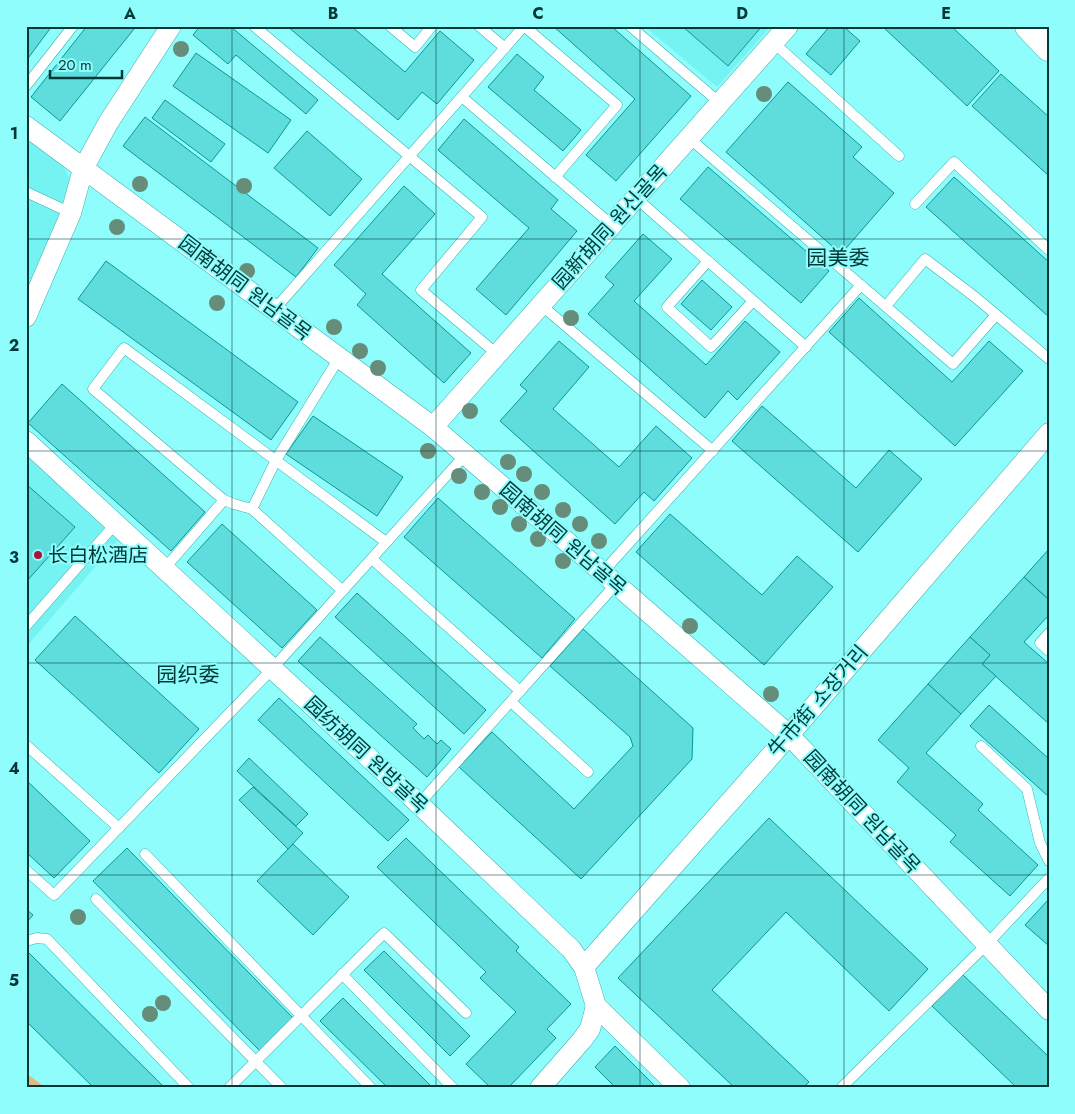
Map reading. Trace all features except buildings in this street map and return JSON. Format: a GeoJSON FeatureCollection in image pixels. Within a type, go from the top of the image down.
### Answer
{"type":"FeatureCollection","features":[{"type":"Feature","properties":{"kind":"street"},"geometry":{"type":"LineString","coordinates":[[26,317],[71,213],[84,169],[108,123],[171,26]]}},
{"type":"Feature","properties":{"kind":"street","name":"园新胡同 원신골목"},"geometry":{"type":"LineString","coordinates":[[433,427],[788,26]]}},
{"type":"Feature","properties":{"kind":"street"},"geometry":{"type":"LineString","coordinates":[[1029,26],[1049,47]]}},
{"type":"Feature","properties":{"kind":"street","name":"园南胡同 원남골목"},"geometry":{"type":"LineString","coordinates":[[26,126],[433,427],[609,578],[789,735],[1049,1010]]}},
{"type":"Feature","properties":{"kind":"street","name":"牛市街 소장거리"},"geometry":{"type":"LineString","coordinates":[[584,967],[789,735],[1049,433]]}},
{"type":"Feature","properties":{"kind":"street","name":"园纺胡同 원방골목"},"geometry":{"type":"LineString","coordinates":[[26,441],[420,804],[571,949],[584,967],[596,1006],[680,1088]]}},
{"type":"Feature","properties":{"kind":"street"},"geometry":{"type":"LineString","coordinates":[[540,1088],[590,1029],[596,1006]]}},
{"type":"Feature","properties":{"kind":"lane"},"geometry":{"type":"LineString","coordinates":[[26,86],[73,26]]}},
{"type":"Feature","properties":{"kind":"lane"},"geometry":{"type":"LineString","coordinates":[[254,26],[482,217],[421,290],[497,354]]}},
{"type":"Feature","properties":{"kind":"lane"},"geometry":{"type":"LineString","coordinates":[[390,26],[415,47],[432,26]]}},
{"type":"Feature","properties":{"kind":"lane"},"geometry":{"type":"LineString","coordinates":[[479,26],[505,48]]}},
{"type":"Feature","properties":{"kind":"lane"},"geometry":{"type":"LineString","coordinates":[[274,310],[524,26],[617,105],[555,177]]}},
{"type":"Feature","properties":{"kind":"lane"},"geometry":{"type":"LineString","coordinates":[[630,26],[720,103]]}},
{"type":"Feature","properties":{"kind":"lane"},"geometry":{"type":"LineString","coordinates":[[774,43],[899,156]]}},
{"type":"Feature","properties":{"kind":"lane"},"geometry":{"type":"LineString","coordinates":[[462,97],[612,225]]}},
{"type":"Feature","properties":{"kind":"lane"},"geometry":{"type":"LineString","coordinates":[[689,138],[952,364],[996,315]]}},
{"type":"Feature","properties":{"kind":"lane"},"geometry":{"type":"LineString","coordinates":[[916,204],[954,162],[1049,250]]}},
{"type":"Feature","properties":{"kind":"lane"},"geometry":{"type":"LineString","coordinates":[[26,192],[71,213]]}},
{"type":"Feature","properties":{"kind":"lane"},"geometry":{"type":"LineString","coordinates":[[636,198],[806,347]]}},
{"type":"Feature","properties":{"kind":"lane"},"geometry":{"type":"LineString","coordinates":[[886,306],[925,259],[1049,358]]}},
{"type":"Feature","properties":{"kind":"lane"},"geometry":{"type":"LineString","coordinates":[[708,261],[667,307],[711,347],[753,300]]}},
{"type":"Feature","properties":{"kind":"lane"},"geometry":{"type":"LineString","coordinates":[[420,804],[511,702],[713,451],[861,286]]}},
{"type":"Feature","properties":{"kind":"lane"},"geometry":{"type":"LineString","coordinates":[[541,305],[713,451]]}},
{"type":"Feature","properties":{"kind":"lane"},"geometry":{"type":"LineString","coordinates":[[343,591],[252,509],[224,500],[93,389],[124,348],[386,542]]}},
{"type":"Feature","properties":{"kind":"lane"},"geometry":{"type":"LineString","coordinates":[[252,509],[276,460],[339,358]]}},
{"type":"Feature","properties":{"kind":"lane"},"geometry":{"type":"LineString","coordinates":[[26,870],[54,895],[273,668],[465,455]]}},
{"type":"Feature","properties":{"kind":"lane"},"geometry":{"type":"LineString","coordinates":[[165,568],[224,500]]}},
{"type":"Feature","properties":{"kind":"lane"},"geometry":{"type":"LineString","coordinates":[[26,626],[116,523]]}},
{"type":"Feature","properties":{"kind":"lane"},"geometry":{"type":"LineString","coordinates":[[372,559],[520,691]]}},
{"type":"Feature","properties":{"kind":"lane"},"geometry":{"type":"LineString","coordinates":[[1049,633],[1040,643],[1049,651]]}},
{"type":"Feature","properties":{"kind":"lane"},"geometry":{"type":"LineString","coordinates":[[511,702],[588,772]]}},
{"type":"Feature","properties":{"kind":"lane"},"geometry":{"type":"LineString","coordinates":[[26,744],[118,828]]}},
{"type":"Feature","properties":{"kind":"lane"},"geometry":{"type":"LineString","coordinates":[[981,746],[1027,789],[1040,843],[1049,861]]}},
{"type":"Feature","properties":{"kind":"lane"},"geometry":{"type":"LineString","coordinates":[[145,854],[371,1088]]}},
{"type":"Feature","properties":{"kind":"lane"},"geometry":{"type":"LineString","coordinates":[[841,1088],[987,944],[1049,878]]}},
{"type":"Feature","properties":{"kind":"lane"},"geometry":{"type":"LineString","coordinates":[[96,899],[282,1088]]}},
{"type":"Feature","properties":{"kind":"lane"},"geometry":{"type":"LineString","coordinates":[[229,1088],[384,933],[466,1013]]}},
{"type":"Feature","properties":{"kind":"lane"},"geometry":{"type":"LineString","coordinates":[[26,941],[37,938],[47,939],[189,1088]]}},
{"type":"Feature","properties":{"kind":"lane"},"geometry":{"type":"LineString","coordinates":[[342,974],[453,1088]]}},
{"type":"Feature","properties":{"kind":"shaded area"},"geometry":{"type":"Polygon","coordinates":[[[644,26],[771,26],[717,87],[644,26]]]}},
{"type":"Feature","properties":{"kind":"shaded area"},"geometry":{"type":"Polygon","coordinates":[[[26,137],[62,164],[71,181],[26,303],[26,137]]]}},
{"type":"Feature","properties":{"kind":"shaded area"},"geometry":{"type":"Polygon","coordinates":[[[26,456],[120,538],[26,647],[26,456]]]}},
{"type":"Feature","properties":{"kind":"shaded area"},"geometry":{"type":"Polygon","coordinates":[[[26,1073],[46,1088],[26,1088],[26,1073]]]}},
{"type":"Feature","properties":{"kind":"place","name":"长白松酒店"},"geometry":{"type":"Point","coordinates":[38,555]}},
{"type":"Feature","properties":{"kind":"district","name":"园美委"},"geometry":{"type":"Point","coordinates":[838,258]}},
{"type":"Feature","properties":{"kind":"district","name":"园织委"},"geometry":{"type":"Point","coordinates":[188,675]}}]}
